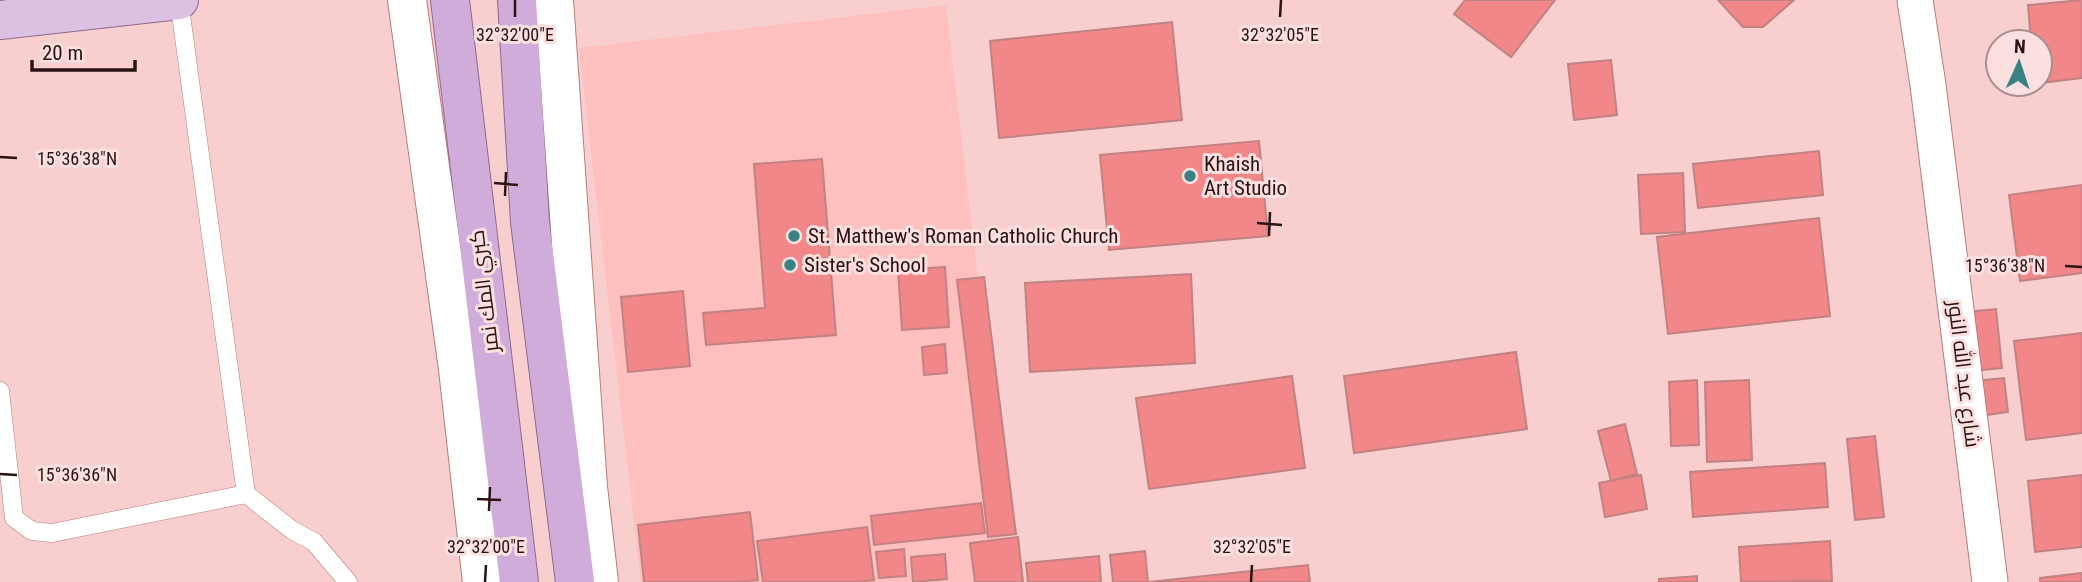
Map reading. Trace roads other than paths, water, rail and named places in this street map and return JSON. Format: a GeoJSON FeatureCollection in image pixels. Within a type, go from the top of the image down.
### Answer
{"type":"FeatureCollection","features":[{"type":"Feature","properties":{"kind":"highway","name":"كبري المك نمر"},"geometry":{"type":"LineString","coordinates":[[450,0],[519,582]]}},
{"type":"Feature","properties":{"kind":"highway"},"geometry":{"type":"LineString","coordinates":[[517,0],[530,222],[575,582]]}},
{"type":"Feature","properties":{"kind":"main road"},"geometry":{"type":"LineString","coordinates":[[0,20],[179,0]]}},
{"type":"Feature","properties":{"kind":"street"},"geometry":{"type":"LineString","coordinates":[[407,0],[458,369],[482,582]]}},
{"type":"Feature","properties":{"kind":"street"},"geometry":{"type":"LineString","coordinates":[[554,0],[588,487],[598,582]]}},
{"type":"Feature","properties":{"kind":"street","name":"شارع عبد الله النور"},"geometry":{"type":"LineString","coordinates":[[1915,0],[1990,582]]}},
{"type":"Feature","properties":{"kind":"lane"},"geometry":{"type":"LineString","coordinates":[[179,0],[246,494],[292,530],[314,542],[348,582]]}},
{"type":"Feature","properties":{"kind":"lane"},"geometry":{"type":"LineString","coordinates":[[0,391],[14,518],[33,531],[52,533],[246,494]]}},
{"type":"Feature","properties":{"kind":"place","name":"Khaish Art Studio"},"geometry":{"type":"Point","coordinates":[1190,176]}},
{"type":"Feature","properties":{"kind":"place","name":"St. Matthew's Roman Catholic Church"},"geometry":{"type":"Point","coordinates":[794,236]}},
{"type":"Feature","properties":{"kind":"place","name":"Sister's School"},"geometry":{"type":"Point","coordinates":[790,265]}}]}
